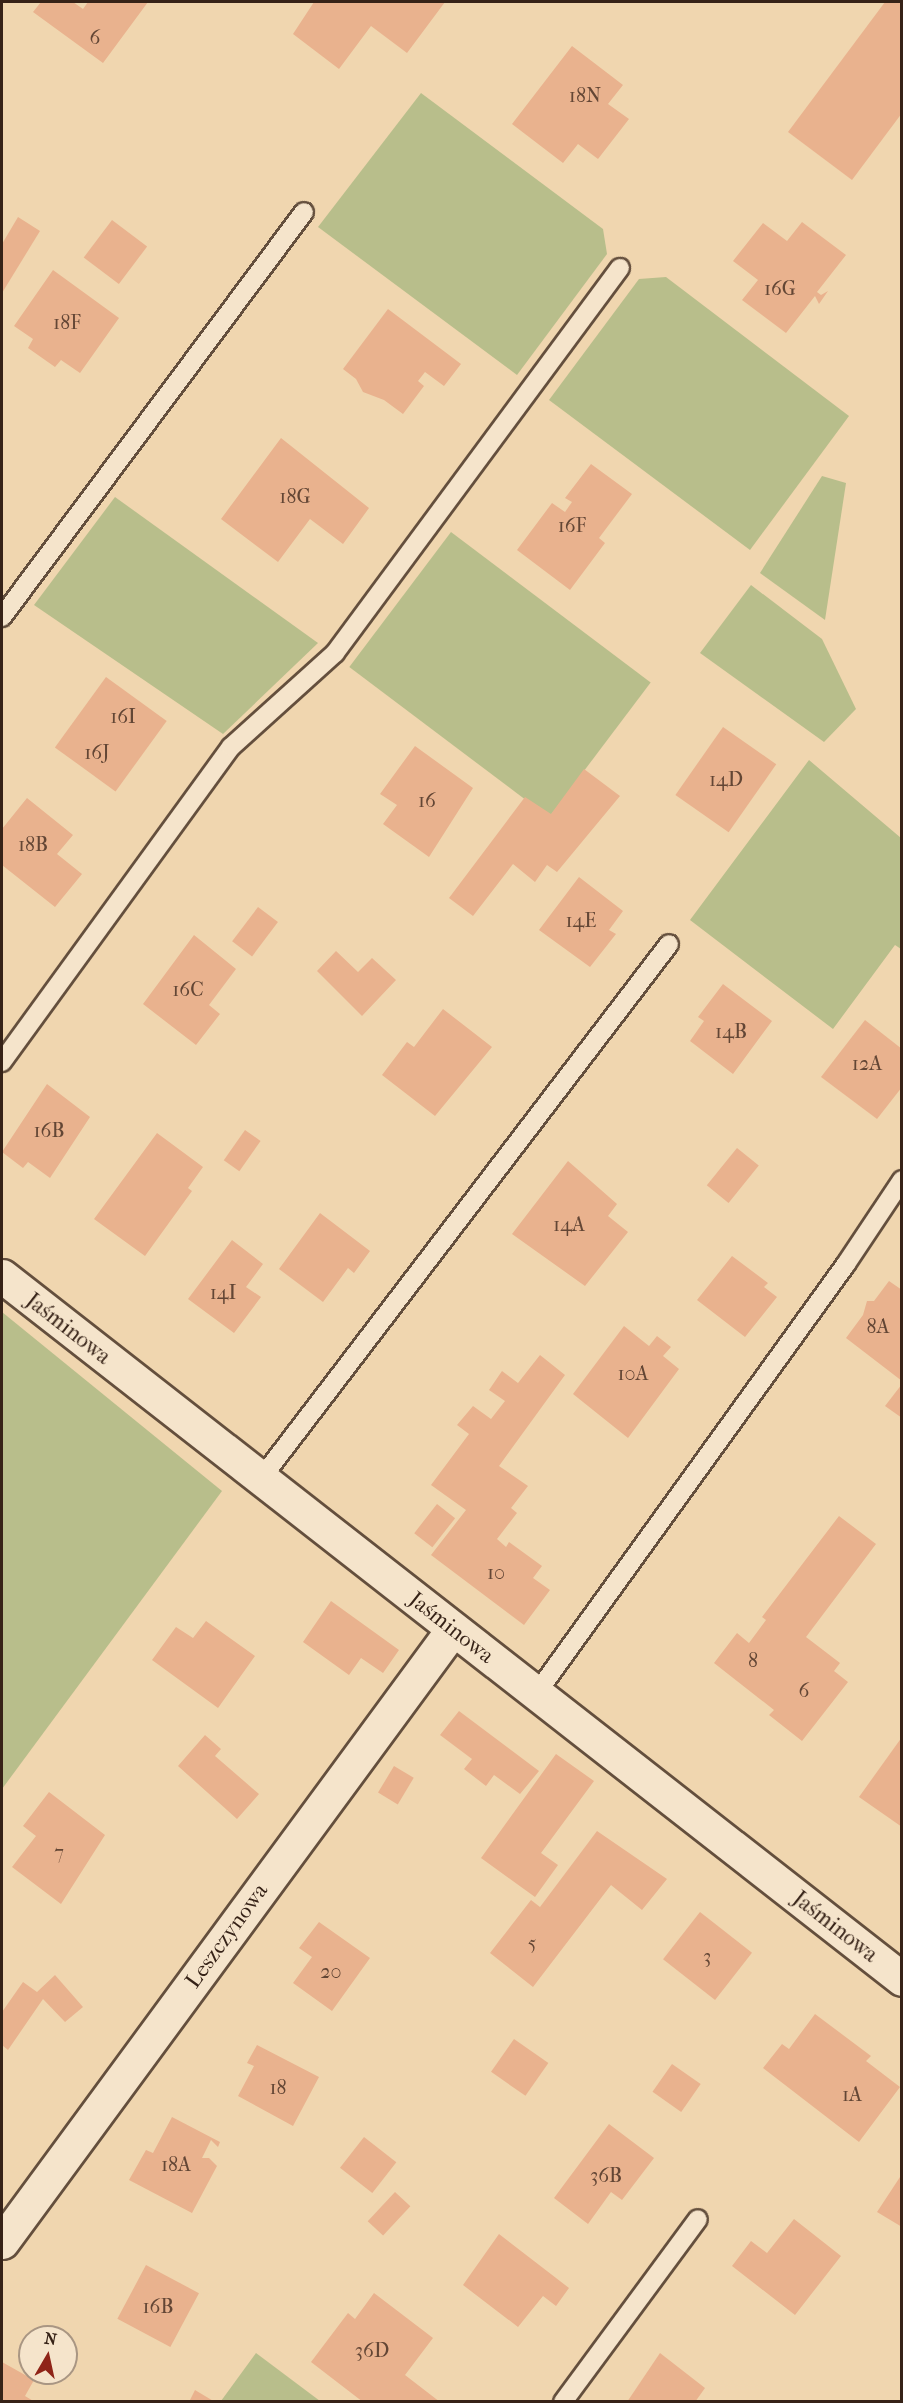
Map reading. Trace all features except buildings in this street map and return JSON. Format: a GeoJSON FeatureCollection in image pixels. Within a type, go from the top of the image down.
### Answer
{"type":"FeatureCollection","features":[{"type":"Feature","properties":{"kind":"street","name":"Jaśminowa"},"geometry":{"type":"LineString","coordinates":[[2,1276],[260,1480],[902,1979]]}},
{"type":"Feature","properties":{"kind":"street","name":"Leszczynowa"},"geometry":{"type":"LineString","coordinates":[[2,2242],[453,1629]]}},
{"type":"Feature","properties":{"kind":"lane"},"geometry":{"type":"LineString","coordinates":[[2,617],[304,213]]}},
{"type":"Feature","properties":{"kind":"lane"},"geometry":{"type":"LineString","coordinates":[[2,1062],[231,747],[335,653],[620,268]]}},
{"type":"Feature","properties":{"kind":"lane"},"geometry":{"type":"LineString","coordinates":[[260,1480],[669,944]]}},
{"type":"Feature","properties":{"kind":"lane"},"geometry":{"type":"LineString","coordinates":[[536,1694],[846,1264],[902,1180]]}},
{"type":"Feature","properties":{"kind":"lane"},"geometry":{"type":"LineString","coordinates":[[563,2402],[698,2219]]}},
{"type":"Feature","properties":{"kind":"green space"},"geometry":{"type":"Polygon","coordinates":[[[421,93],[603,229],[607,254],[517,375],[318,227],[421,93]]]}},
{"type":"Feature","properties":{"kind":"green space"},"geometry":{"type":"Polygon","coordinates":[[[666,277],[849,416],[750,550],[549,400],[639,279],[666,277]]]}},
{"type":"Feature","properties":{"kind":"green space"},"geometry":{"type":"Polygon","coordinates":[[[822,476],[846,483],[825,620],[760,573],[822,476]]]}},
{"type":"Feature","properties":{"kind":"green space"},"geometry":{"type":"Polygon","coordinates":[[[115,497],[318,643],[223,734],[34,605],[115,497]]]}},
{"type":"Feature","properties":{"kind":"green space"},"geometry":{"type":"Polygon","coordinates":[[[451,532],[651,682],[549,817],[349,667],[451,532]]]}},
{"type":"Feature","properties":{"kind":"green space"},"geometry":{"type":"Polygon","coordinates":[[[751,585],[822,639],[856,709],[824,742],[700,653],[751,585]]]}},
{"type":"Feature","properties":{"kind":"green space"},"geometry":{"type":"Polygon","coordinates":[[[809,760],[901,838],[901,949],[895,945],[833,1029],[690,920],[809,760]]]}},
{"type":"Feature","properties":{"kind":"green space"},"geometry":{"type":"Polygon","coordinates":[[[2,1312],[222,1491],[2,1789],[2,1312]]]}},
{"type":"Feature","properties":{"kind":"green space"},"geometry":{"type":"Polygon","coordinates":[[[256,2353],[320,2401],[221,2401],[256,2353]]]}}]}
